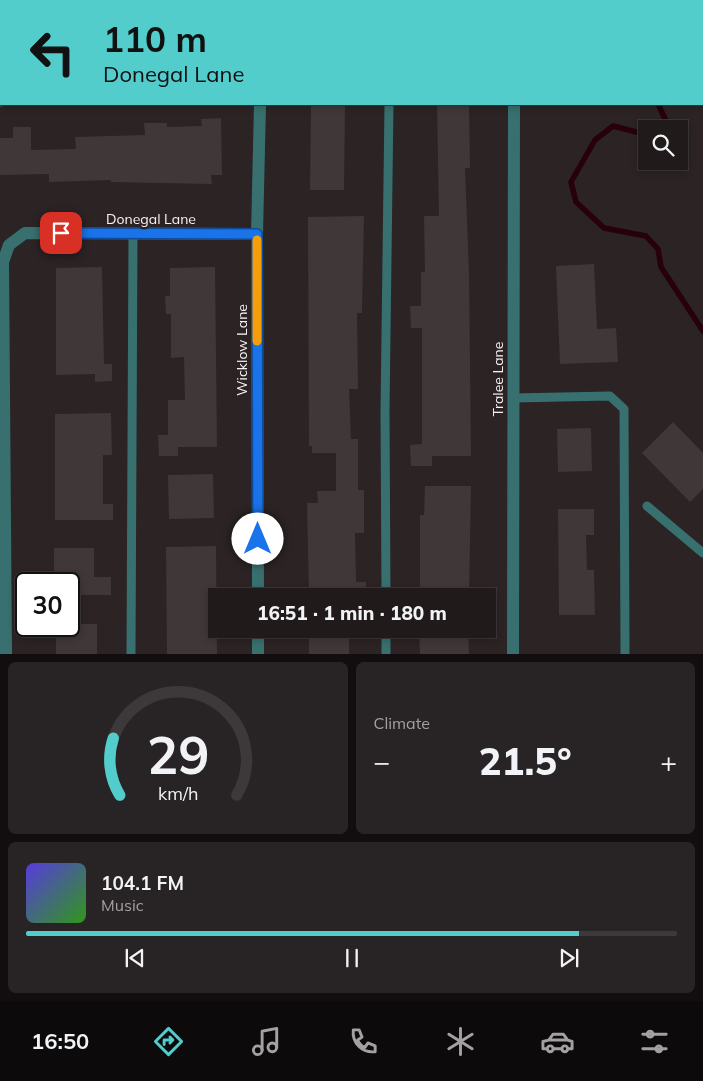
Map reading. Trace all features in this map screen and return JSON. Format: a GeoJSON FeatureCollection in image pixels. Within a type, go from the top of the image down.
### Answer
{"type":"FeatureCollection","features":[{"type":"Feature","properties":{"kind":"street","name":"Wicklow Lane"},"geometry":{"type":"LineString","coordinates":[[258,588],[257,234],[260,105]]}},
{"type":"Feature","properties":{"kind":"street","name":"Tralee Lane"},"geometry":{"type":"LineString","coordinates":[[513,654],[514,105]]}},
{"type":"Feature","properties":{"kind":"street","name":"Donegal Lane"},"geometry":{"type":"LineString","coordinates":[[6,654],[3,262],[9,245],[25,233],[257,234]]}},
{"type":"Feature","properties":{"kind":"street"},"geometry":{"type":"LineString","coordinates":[[258,638],[258,654]]}},
{"type":"Feature","properties":{"kind":"lane"},"geometry":{"type":"LineString","coordinates":[[386,588],[385,412],[389,105]]}},
{"type":"Feature","properties":{"kind":"lane"},"geometry":{"type":"LineString","coordinates":[[131,654],[133,234]]}},
{"type":"Feature","properties":{"kind":"lane"},"geometry":{"type":"LineString","coordinates":[[513,398],[610,396],[624,408],[624,654]]}},
{"type":"Feature","properties":{"kind":"lane"},"geometry":{"type":"LineString","coordinates":[[647,506],[703,553]]}},
{"type":"Feature","properties":{"kind":"lane"},"geometry":{"type":"LineString","coordinates":[[386,638],[386,654]]}},
{"type":"Feature","properties":{"kind":"building"},"geometry":{"type":"Polygon","coordinates":[[[311,105],[345,105],[344,190],[310,190],[311,105]]]}},
{"type":"Feature","properties":{"kind":"building"},"geometry":{"type":"Polygon","coordinates":[[[437,105],[469,105],[470,168],[465,168],[469,272],[471,456],[432,456],[432,466],[411,466],[410,445],[422,444],[422,328],[411,328],[410,306],[421,306],[421,272],[425,272],[424,216],[439,216],[437,105]]]}},
{"type":"Feature","properties":{"kind":"building"},"geometry":{"type":"Polygon","coordinates":[[[221,118],[222,175],[211,175],[212,184],[111,182],[111,180],[49,182],[49,174],[0,175],[0,138],[13,138],[13,127],[31,127],[31,150],[76,149],[75,137],[145,135],[144,123],[167,123],[167,127],[202,126],[201,119],[221,118]]]}},
{"type":"Feature","properties":{"kind":"building"},"geometry":{"type":"Polygon","coordinates":[[[364,216],[362,313],[357,313],[358,389],[349,389],[351,439],[358,439],[358,490],[364,490],[364,533],[355,533],[356,582],[366,582],[366,588],[309,588],[307,503],[318,503],[317,491],[336,491],[336,453],[312,453],[312,446],[309,446],[308,217],[364,216]]]}},
{"type":"Feature","properties":{"kind":"building"},"geometry":{"type":"Polygon","coordinates":[[[594,264],[597,329],[616,328],[618,362],[560,364],[556,266],[594,264]]]}},
{"type":"Feature","properties":{"kind":"building"},"geometry":{"type":"Polygon","coordinates":[[[102,267],[104,364],[112,364],[112,381],[95,382],[95,374],[56,375],[56,268],[102,267]]]}},
{"type":"Feature","properties":{"kind":"building"},"geometry":{"type":"Polygon","coordinates":[[[215,267],[217,447],[178,447],[178,456],[159,456],[158,435],[168,435],[168,400],[185,400],[184,357],[171,358],[171,314],[166,314],[165,296],[170,296],[170,268],[215,267]]]}},
{"type":"Feature","properties":{"kind":"building"},"geometry":{"type":"Polygon","coordinates":[[[111,413],[112,455],[103,455],[103,504],[113,504],[113,520],[55,520],[55,414],[111,413]]]}},
{"type":"Feature","properties":{"kind":"building"},"geometry":{"type":"Polygon","coordinates":[[[673,422],[703,453],[703,489],[690,502],[642,453],[673,422]]]}},
{"type":"Feature","properties":{"kind":"building"},"geometry":{"type":"Polygon","coordinates":[[[591,428],[592,471],[558,472],[557,429],[591,428]]]}},
{"type":"Feature","properties":{"kind":"building"},"geometry":{"type":"Polygon","coordinates":[[[213,474],[214,518],[169,519],[168,475],[213,474]]]}},
{"type":"Feature","properties":{"kind":"building"},"geometry":{"type":"Polygon","coordinates":[[[425,486],[471,486],[469,588],[420,588],[420,515],[424,515],[425,486]]]}},
{"type":"Feature","properties":{"kind":"building"},"geometry":{"type":"Polygon","coordinates":[[[558,509],[594,509],[594,535],[586,535],[587,570],[594,570],[595,615],[559,615],[558,509]]]}},
{"type":"Feature","properties":{"kind":"building"},"geometry":{"type":"Polygon","coordinates":[[[216,546],[216,588],[208,588],[208,638],[217,638],[217,654],[167,654],[166,547],[216,546]]]}},
{"type":"Feature","properties":{"kind":"building"},"geometry":{"type":"Polygon","coordinates":[[[54,548],[94,548],[94,577],[111,577],[111,595],[80,595],[80,572],[54,572],[54,548]]]}},
{"type":"Feature","properties":{"kind":"building"},"geometry":{"type":"Polygon","coordinates":[[[80,624],[97,624],[97,654],[56,654],[56,637],[80,637],[80,624]]]}},
{"type":"Feature","properties":{"kind":"building"},"geometry":{"type":"Polygon","coordinates":[[[309,638],[349,638],[349,654],[309,654],[309,638]]]}},
{"type":"Feature","properties":{"kind":"building"},"geometry":{"type":"Polygon","coordinates":[[[419,638],[468,638],[469,654],[420,654],[419,638]]]}},
{"type":"Feature","properties":{"kind":"waterway"},"geometry":{"type":"LineString","coordinates":[[658,105],[666,120]]}},
{"type":"Feature","properties":{"kind":"waterway"},"geometry":{"type":"LineString","coordinates":[[638,132],[613,126],[595,140],[571,182],[576,202],[604,228],[646,236],[658,249],[661,267],[703,331]]}},
{"type":"Feature","properties":{"kind":"slow traffic"},"geometry":{"type":"LineString","coordinates":[[257,240],[257,341]]}},
{"type":"Feature","properties":{"kind":"route"},"geometry":{"type":"LineString","coordinates":[[61,233],[257,234],[258,539]]}}]}
